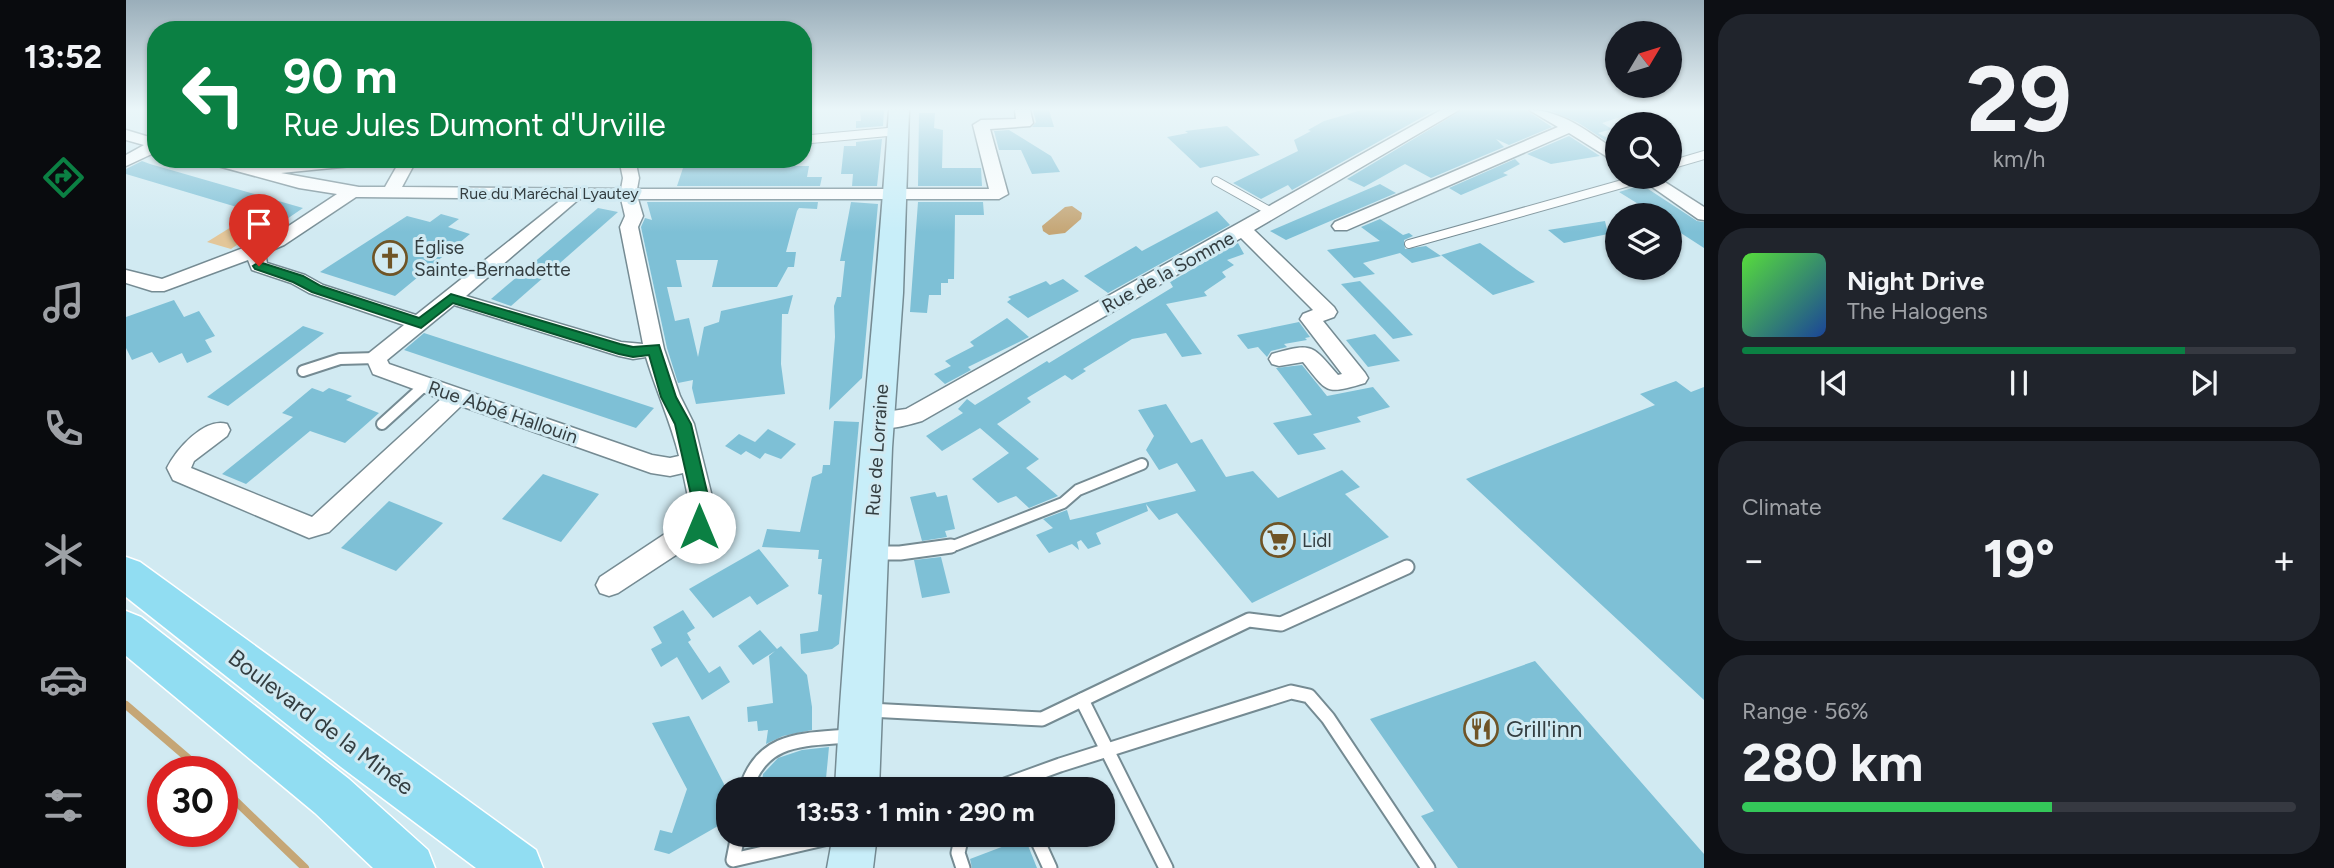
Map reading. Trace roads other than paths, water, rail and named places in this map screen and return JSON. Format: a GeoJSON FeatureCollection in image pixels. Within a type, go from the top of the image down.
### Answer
{"type":"FeatureCollection","features":[{"type":"Feature","properties":{"kind":"main road","name":"Rue de Lorraine"},"geometry":{"type":"LineString","coordinates":[[858,777],[897,151]]}},
{"type":"Feature","properties":{"kind":"main road","name":"Boulevard de la Minée"},"geometry":{"type":"LineString","coordinates":[[126,574],[358,751],[518,868]]}},
{"type":"Feature","properties":{"kind":"main road"},"geometry":{"type":"LineString","coordinates":[[126,630],[332,796],[410,868]]}},
{"type":"Feature","properties":{"kind":"main road"},"geometry":{"type":"LineString","coordinates":[[850,868],[853,847]]}},
{"type":"Feature","properties":{"kind":"street"},"geometry":{"type":"LineString","coordinates":[[126,161],[146,151]]}},
{"type":"Feature","properties":{"kind":"street","name":"Rue du Maréchal Lyautey"},"geometry":{"type":"LineString","coordinates":[[240,168],[351,192],[999,194],[988,151]]}},
{"type":"Feature","properties":{"kind":"street","name":"Rue de la Somme"},"geometry":{"type":"LineString","coordinates":[[879,420],[901,419],[914,415],[1382,151]]}},
{"type":"Feature","properties":{"kind":"street"},"geometry":{"type":"LineString","coordinates":[[1341,226],[1516,151]]}},
{"type":"Feature","properties":{"kind":"street"},"geometry":{"type":"LineString","coordinates":[[257,173],[272,168]]}},
{"type":"Feature","properties":{"kind":"street"},"geometry":{"type":"LineString","coordinates":[[391,192],[404,168]]}},
{"type":"Feature","properties":{"kind":"street"},"geometry":{"type":"LineString","coordinates":[[609,585],[699,527],[705,517],[683,424],[669,397],[654,349],[629,227],[634,216],[628,194],[631,178],[629,168]]}},
{"type":"Feature","properties":{"kind":"street"},"geometry":{"type":"LineString","coordinates":[[1664,189],[1704,215]]}},
{"type":"Feature","properties":{"kind":"street"},"geometry":{"type":"LineString","coordinates":[[126,276],[152,285],[164,285],[278,241],[351,192]]}},
{"type":"Feature","properties":{"kind":"street"},"geometry":{"type":"LineString","coordinates":[[376,358],[567,203],[576,192]]}},
{"type":"Feature","properties":{"kind":"street"},"geometry":{"type":"LineString","coordinates":[[1244,230],[1327,312],[1310,318],[1357,379],[1333,384],[1308,354],[1279,359]]}},
{"type":"Feature","properties":{"kind":"street"},"geometry":{"type":"LineString","coordinates":[[255,251],[259,266],[298,279],[316,289],[421,324]]}},
{"type":"Feature","properties":{"kind":"street"},"geometry":{"type":"LineString","coordinates":[[451,298],[619,349],[633,352],[654,349]]}},
{"type":"Feature","properties":{"kind":"street","name":"Rue Abbé Hallouin"},"geometry":{"type":"LineString","coordinates":[[376,358],[380,369],[651,464],[670,467],[692,462]]}},
{"type":"Feature","properties":{"kind":"street"},"geometry":{"type":"LineString","coordinates":[[219,429],[185,455],[179,468],[181,474],[309,528],[320,525],[458,396]]}},
{"type":"Feature","properties":{"kind":"lane"},"geometry":{"type":"LineString","coordinates":[[1682,161],[1704,155]]}},
{"type":"Feature","properties":{"kind":"lane"},"geometry":{"type":"LineString","coordinates":[[1216,181],[1273,213]]}},
{"type":"Feature","properties":{"kind":"lane"},"geometry":{"type":"LineString","coordinates":[[1409,244],[1605,189]]}},
{"type":"Feature","properties":{"kind":"lane"},"geometry":{"type":"LineString","coordinates":[[303,371],[340,359],[376,358]]}},
{"type":"Feature","properties":{"kind":"lane"},"geometry":{"type":"LineString","coordinates":[[382,424],[425,385]]}},
{"type":"Feature","properties":{"kind":"lane"},"geometry":{"type":"LineString","coordinates":[[870,552],[900,553],[956,545],[1063,503],[1078,490],[1142,464]]}},
{"type":"Feature","properties":{"kind":"lane"},"geometry":{"type":"LineString","coordinates":[[748,777],[749,771],[765,753],[787,741],[861,722],[1042,719],[1249,620],[1281,624],[1408,568]]}},
{"type":"Feature","properties":{"kind":"lane"},"geometry":{"type":"LineString","coordinates":[[1028,777],[1291,692],[1309,696],[1328,718],[1428,868]]}},
{"type":"Feature","properties":{"kind":"lane"},"geometry":{"type":"LineString","coordinates":[[1082,700],[1166,868]]}},
{"type":"Feature","properties":{"kind":"lane"},"geometry":{"type":"LineString","coordinates":[[736,847],[733,860],[789,847]]}},
{"type":"Feature","properties":{"kind":"lane"},"geometry":{"type":"LineString","coordinates":[[959,847],[962,868]]}},
{"type":"Feature","properties":{"kind":"lane"},"geometry":{"type":"LineString","coordinates":[[1040,847],[1050,868]]}},
{"type":"Feature","properties":{"kind":"waterway"},"geometry":{"type":"LineString","coordinates":[[126,705],[185,756]]}},
{"type":"Feature","properties":{"kind":"waterway"},"geometry":{"type":"LineString","coordinates":[[238,803],[305,868]]}},
{"type":"Feature","properties":{"kind":"place","name":"Église Sainte-Bernadette"},"geometry":{"type":"Point","coordinates":[390,258]}},
{"type":"Feature","properties":{"kind":"place","name":"Lidl"},"geometry":{"type":"Point","coordinates":[1278,540]}},
{"type":"Feature","properties":{"kind":"place","name":"Grill'inn"},"geometry":{"type":"Point","coordinates":[1481,729]}}]}
